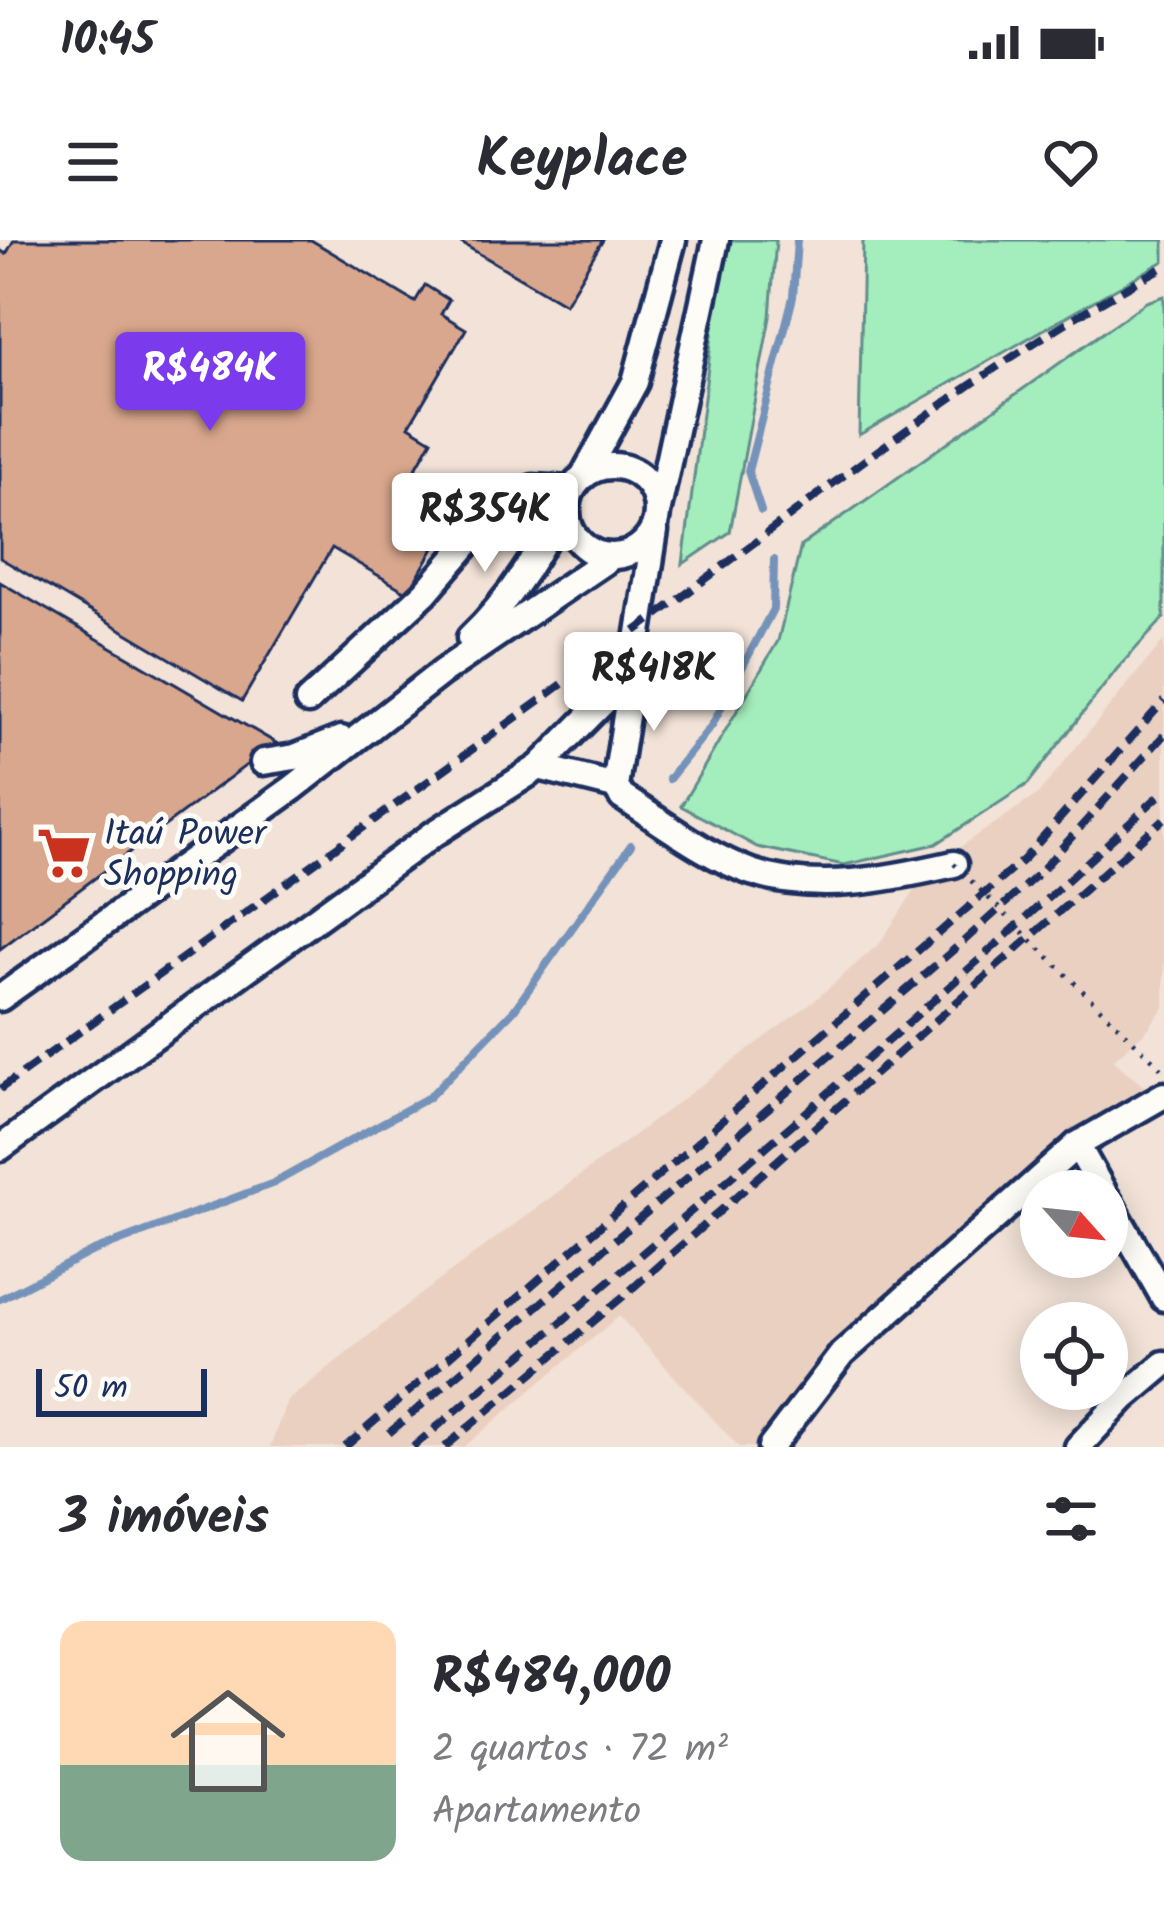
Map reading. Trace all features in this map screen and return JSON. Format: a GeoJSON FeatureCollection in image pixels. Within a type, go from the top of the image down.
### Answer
{"type":"FeatureCollection","features":[{"type":"Feature","properties":{"kind":"street"},"geometry":{"type":"LineString","coordinates":[[442,672],[494,616],[632,393],[673,240]]}},
{"type":"Feature","properties":{"kind":"street"},"geometry":{"type":"LineString","coordinates":[[716,240],[657,517],[615,786],[622,797],[747,871],[787,881],[855,883],[954,864]]}},
{"type":"Feature","properties":{"kind":"street"},"geometry":{"type":"LineString","coordinates":[[0,998],[293,788],[442,672],[615,556],[642,544],[657,517],[651,487],[633,470],[608,466],[575,488],[532,488],[502,504],[425,593],[308,701]]}},
{"type":"Feature","properties":{"kind":"street"},"geometry":{"type":"LineString","coordinates":[[575,488],[567,513],[576,539],[598,554],[615,556],[637,573],[645,602]]}},
{"type":"Feature","properties":{"kind":"street"},"geometry":{"type":"LineString","coordinates":[[0,1148],[432,835],[539,766],[634,672]]}},
{"type":"Feature","properties":{"kind":"street"},"geometry":{"type":"LineString","coordinates":[[262,762],[295,757],[366,730]]}},
{"type":"Feature","properties":{"kind":"street"},"geometry":{"type":"LineString","coordinates":[[539,766],[615,786]]}},
{"type":"Feature","properties":{"kind":"street"},"geometry":{"type":"LineString","coordinates":[[771,1447],[842,1354],[1077,1145],[1163,1082]]}},
{"type":"Feature","properties":{"kind":"street"},"geometry":{"type":"LineString","coordinates":[[1077,1145],[1091,1170]]}},
{"type":"Feature","properties":{"kind":"street"},"geometry":{"type":"LineString","coordinates":[[1128,1235],[1164,1298]]}},
{"type":"Feature","properties":{"kind":"street"},"geometry":{"type":"LineString","coordinates":[[1078,1447],[1164,1364]]}},
{"type":"Feature","properties":{"kind":"path"},"geometry":{"type":"LineString","coordinates":[[954,864],[1163,1082]]}},
{"type":"Feature","properties":{"kind":"shaded area"},"geometry":{"type":"Polygon","coordinates":[[[1164,640],[1164,1007],[1146,1031],[1113,1060],[1149,1091],[1049,1170],[1020,1170],[1020,1192],[831,1341],[753,1447],[739,1447],[619,1316],[464,1447],[270,1447],[287,1401],[416,1298],[815,1000],[880,943],[921,881],[953,852],[1038,794],[1164,640]]]}},
{"type":"Feature","properties":{"kind":"green space"},"geometry":{"type":"Polygon","coordinates":[[[724,240],[776,240],[770,317],[730,532],[683,564],[724,240]]]}},
{"type":"Feature","properties":{"kind":"green space"},"geometry":{"type":"Polygon","coordinates":[[[863,240],[1164,240],[1164,261],[859,435],[863,240]]]}},
{"type":"Feature","properties":{"kind":"green space"},"geometry":{"type":"Polygon","coordinates":[[[1164,296],[1164,618],[1117,669],[1028,784],[936,844],[844,865],[757,847],[681,806],[778,641],[801,546],[1146,302],[1164,296]]]}},
{"type":"Feature","properties":{"kind":"building"},"geometry":{"type":"Polygon","coordinates":[[[14,240],[311,240],[415,302],[425,285],[449,300],[441,314],[466,329],[409,426],[432,440],[404,489],[452,517],[408,593],[332,548],[242,701],[0,558],[0,250],[6,254],[14,240]]]}},
{"type":"Feature","properties":{"kind":"building"},"geometry":{"type":"Polygon","coordinates":[[[456,240],[603,240],[565,304],[456,240]]]}},
{"type":"Feature","properties":{"kind":"building","name":"Itaú Power Shopping"},"geometry":{"type":"Polygon","coordinates":[[[0,582],[276,743],[0,949],[0,582]]]}},
{"type":"Feature","properties":{"kind":"waterway"},"geometry":{"type":"LineString","coordinates":[[761,511],[748,471],[793,297],[797,240]]}},
{"type":"Feature","properties":{"kind":"waterway"},"geometry":{"type":"LineString","coordinates":[[669,779],[712,725],[773,609],[774,560]]}},
{"type":"Feature","properties":{"kind":"waterway"},"geometry":{"type":"LineString","coordinates":[[0,1299],[91,1252],[274,1183],[429,1097],[514,1010],[631,845]]}},
{"type":"Feature","properties":{"kind":"railway"},"geometry":{"type":"LineString","coordinates":[[0,1089],[961,391],[1164,267]]}},
{"type":"Feature","properties":{"kind":"railway"},"geometry":{"type":"LineString","coordinates":[[345,1447],[1024,859],[1164,701]]}},
{"type":"Feature","properties":{"kind":"railway"},"geometry":{"type":"LineString","coordinates":[[389,1433],[965,940],[1039,873],[1164,735]]}},
{"type":"Feature","properties":{"kind":"railway"},"geometry":{"type":"LineString","coordinates":[[413,1447],[887,1042],[1164,791]]}},
{"type":"Feature","properties":{"kind":"railway"},"geometry":{"type":"LineString","coordinates":[[445,1447],[626,1294],[1164,819]]}},
{"type":"Feature","properties":{"kind":"place","name":"Itaú Power Shopping"},"geometry":{"type":"Point","coordinates":[64,853]}}]}
